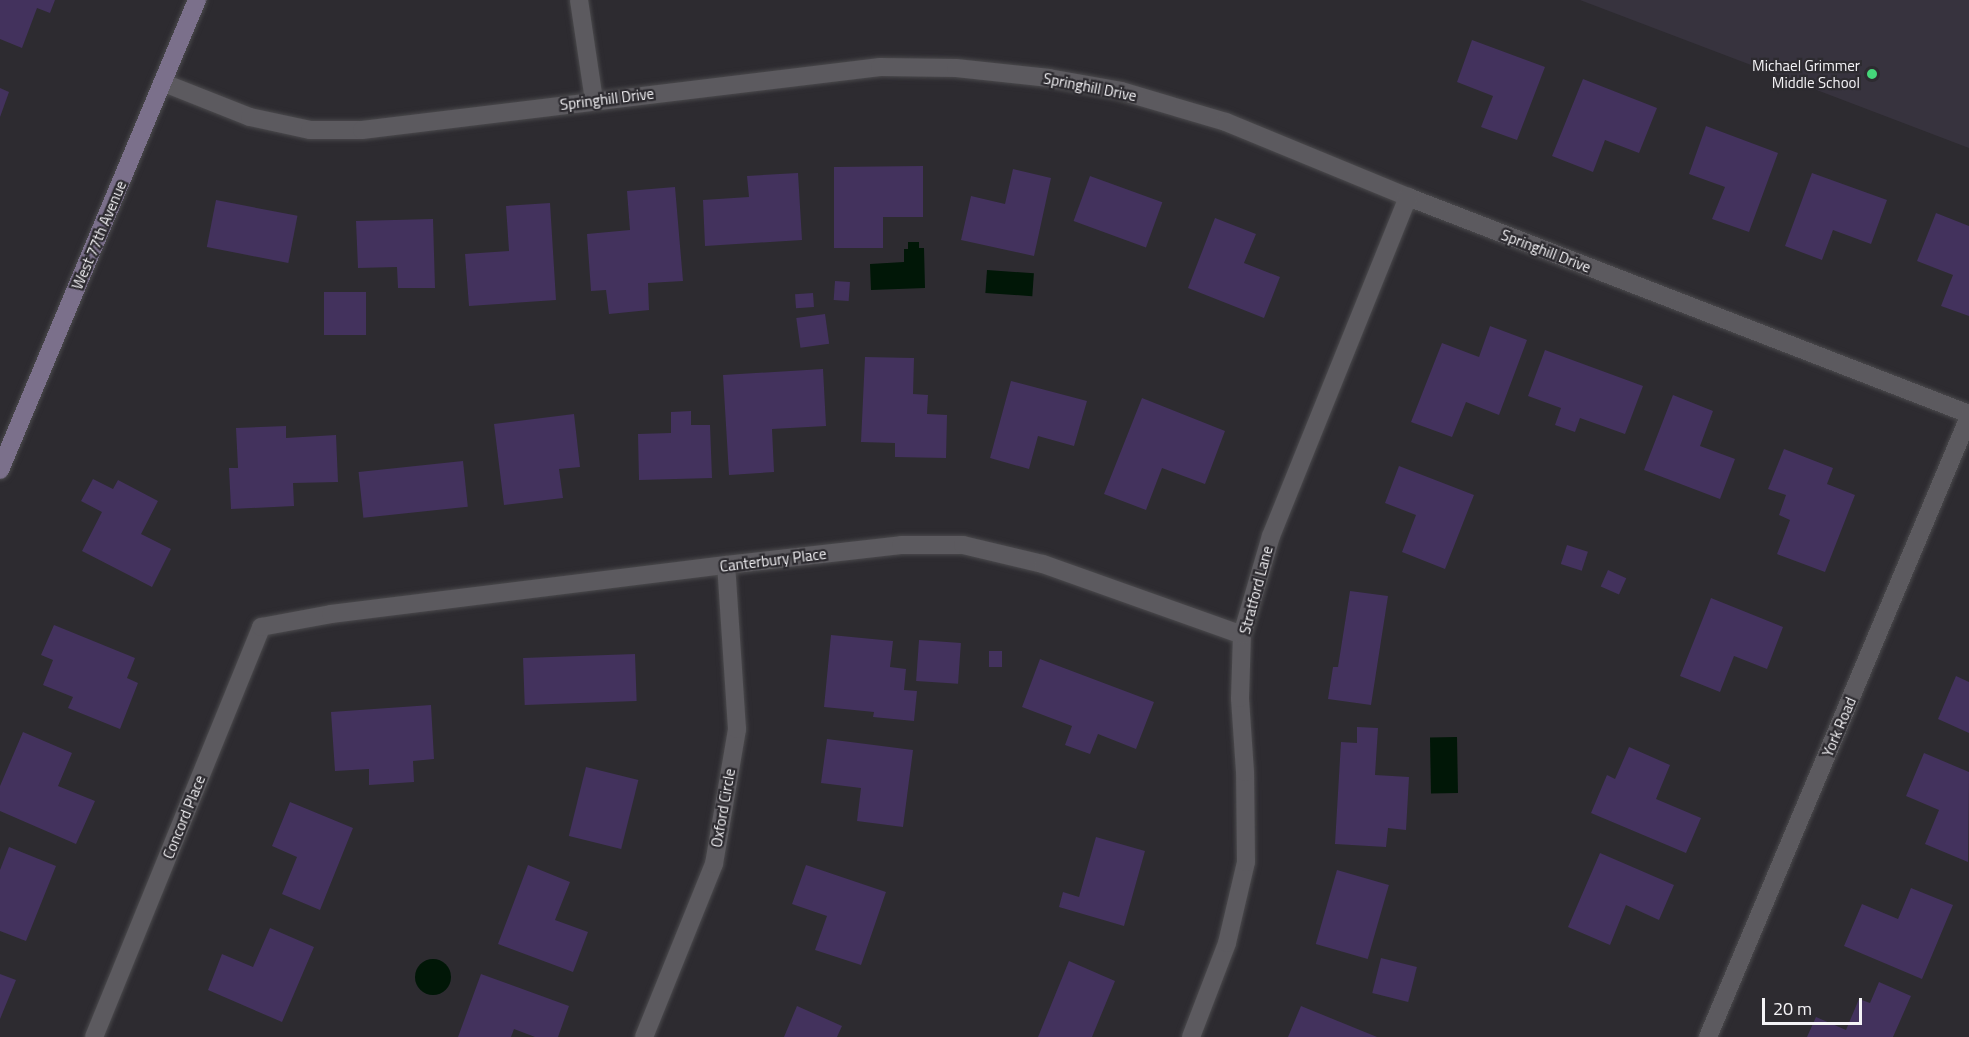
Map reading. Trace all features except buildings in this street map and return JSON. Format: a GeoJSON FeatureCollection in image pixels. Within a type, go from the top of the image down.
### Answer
{"type":"FeatureCollection","features":[{"type":"Feature","properties":{"kind":"street","name":"West 77th Avenue"},"geometry":{"type":"LineString","coordinates":[[0,470],[197,0]]}},
{"type":"Feature","properties":{"kind":"street"},"geometry":{"type":"LineString","coordinates":[[579,0],[594,100]]}},
{"type":"Feature","properties":{"kind":"street","name":"Springhill Drive"},"geometry":{"type":"LineString","coordinates":[[164,83],[250,117],[310,130],[362,130],[880,67],[956,68],[1049,78],[1121,92],[1226,122],[1408,197],[1969,416]]}},
{"type":"Feature","properties":{"kind":"street","name":"Stratford Lane"},"geometry":{"type":"LineString","coordinates":[[1191,1037],[1227,943],[1246,862],[1245,772],[1240,698],[1242,635],[1271,536],[1408,197]]}},
{"type":"Feature","properties":{"kind":"street","name":"York Road"},"geometry":{"type":"LineString","coordinates":[[1708,1037],[1969,416]]}},
{"type":"Feature","properties":{"kind":"street","name":"Canterbury Place"},"geometry":{"type":"LineString","coordinates":[[293,622],[331,614],[726,565],[901,545],[963,545],[1043,564],[1242,635]]}},
{"type":"Feature","properties":{"kind":"street","name":"Oxford Circle"},"geometry":{"type":"LineString","coordinates":[[644,1037],[714,864],[737,729],[726,565]]}},
{"type":"Feature","properties":{"kind":"street","name":"Concord Place"},"geometry":{"type":"LineString","coordinates":[[94,1037],[261,627],[293,622]]}},
{"type":"Feature","properties":{"kind":"shaded area","name":"Michael Grimmer Middle School"},"geometry":{"type":"Polygon","coordinates":[[[1580,0],[1969,0],[1969,148],[1580,0]]]}},
{"type":"Feature","properties":{"kind":"shaded area"},"geometry":{"type":"Polygon","coordinates":[[[908,242],[919,242],[919,248],[924,248],[925,288],[871,290],[870,264],[904,262],[904,249],[908,249],[908,242]]]}},
{"type":"Feature","properties":{"kind":"shaded area"},"geometry":{"type":"Polygon","coordinates":[[[987,270],[1034,273],[1032,296],[985,293],[987,270]]]}},
{"type":"Feature","properties":{"kind":"shaded area"},"geometry":{"type":"Polygon","coordinates":[[[1430,737],[1457,737],[1458,793],[1431,793],[1430,737]]]}},
{"type":"Feature","properties":{"kind":"shaded area"},"geometry":{"type":"Polygon","coordinates":[[[433,959],[446,964],[451,977],[446,990],[433,995],[420,990],[415,977],[420,964],[433,959]]]}},
{"type":"Feature","properties":{"kind":"place","name":"Michael Grimmer Middle School"},"geometry":{"type":"Point","coordinates":[1872,74]}}]}
